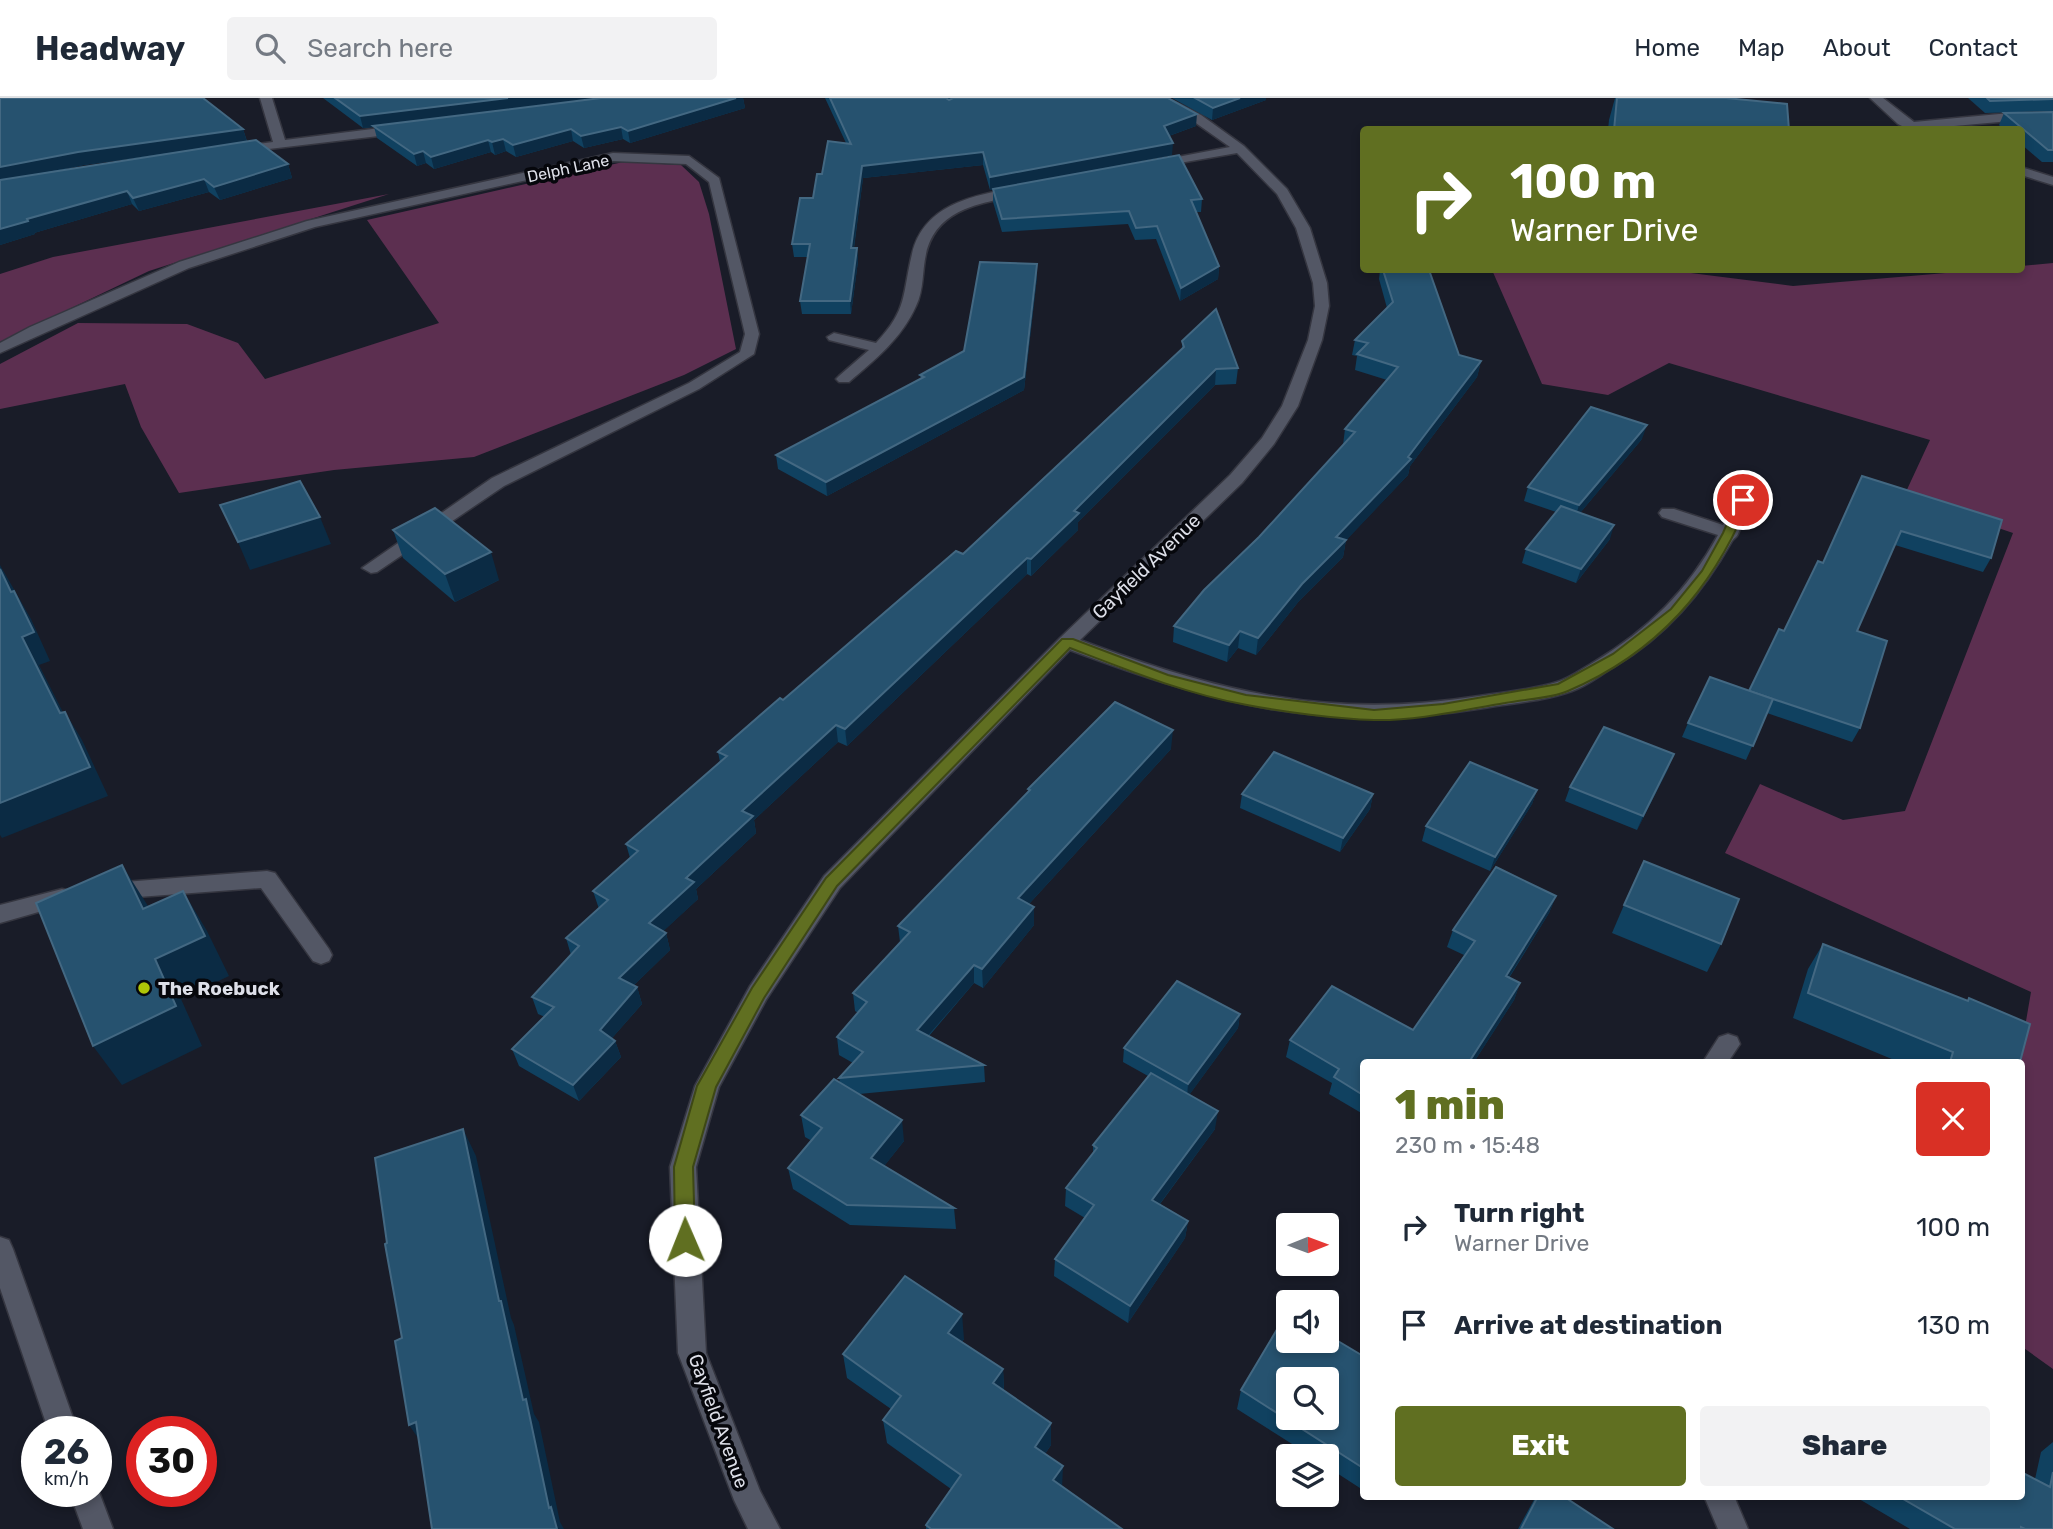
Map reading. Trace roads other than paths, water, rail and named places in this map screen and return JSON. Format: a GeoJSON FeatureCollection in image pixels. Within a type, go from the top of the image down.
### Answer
{"type":"FeatureCollection","features":[{"type":"Feature","properties":{"kind":"street"},"geometry":{"type":"LineString","coordinates":[[266,98],[280,144]]}},
{"type":"Feature","properties":{"kind":"street","name":"Gayfield Avenue"},"geometry":{"type":"LineString","coordinates":[[765,1529],[749,1500],[692,1353],[686,1264],[684,1167],[707,1086],[758,993],[832,882],[1068,642],[1236,479],[1268,441],[1283,417],[1303,374],[1322,306],[1315,260],[1303,228],[1282,192],[1240,149],[1197,118],[1157,98]]}},
{"type":"Feature","properties":{"kind":"street"},"geometry":{"type":"LineString","coordinates":[[1876,98],[1902,121],[1913,126]]}},
{"type":"Feature","properties":{"kind":"street"},"geometry":{"type":"LineString","coordinates":[[1934,126],[2010,117],[2053,117]]}},
{"type":"Feature","properties":{"kind":"street"},"geometry":{"type":"LineString","coordinates":[[228,152],[416,127]]}},
{"type":"Feature","properties":{"kind":"street"},"geometry":{"type":"LineString","coordinates":[[1134,169],[1240,149]]}},
{"type":"Feature","properties":{"kind":"street","name":"Delph Lane"},"geometry":{"type":"LineString","coordinates":[[0,349],[35,330],[184,264],[312,224],[613,158],[689,160],[715,181],[752,334],[747,354],[694,386],[498,481],[371,568]]}},
{"type":"Feature","properties":{"kind":"street"},"geometry":{"type":"LineString","coordinates":[[2025,172],[2053,181]]}},
{"type":"Feature","properties":{"kind":"street"},"geometry":{"type":"LineString","coordinates":[[844,379],[880,348],[909,307],[922,240],[930,225],[950,209],[975,199],[1028,189]]}},
{"type":"Feature","properties":{"kind":"street"},"geometry":{"type":"LineString","coordinates":[[834,337],[880,348]]}},
{"type":"Feature","properties":{"kind":"street"},"geometry":{"type":"LineString","coordinates":[[1068,642],[1164,678],[1246,700],[1374,715],[1443,709],[1562,688],[1618,657],[1675,612],[1708,572],[1730,533],[1743,500]]}},
{"type":"Feature","properties":{"kind":"street"},"geometry":{"type":"LineString","coordinates":[[1668,513],[1730,533]]}},
{"type":"Feature","properties":{"kind":"street"},"geometry":{"type":"LineString","coordinates":[[0,914],[73,894],[267,879],[321,955]]}},
{"type":"Feature","properties":{"kind":"street"},"geometry":{"type":"LineString","coordinates":[[0,1249],[58,1416]]}},
{"type":"Feature","properties":{"kind":"street"},"geometry":{"type":"LineString","coordinates":[[1721,1500],[1733,1529]]}},
{"type":"Feature","properties":{"kind":"street"},"geometry":{"type":"LineString","coordinates":[[89,1507],[97,1529]]}},
{"type":"Feature","properties":{"kind":"place","name":"The Roebuck"},"geometry":{"type":"Point","coordinates":[144,988]}}]}
